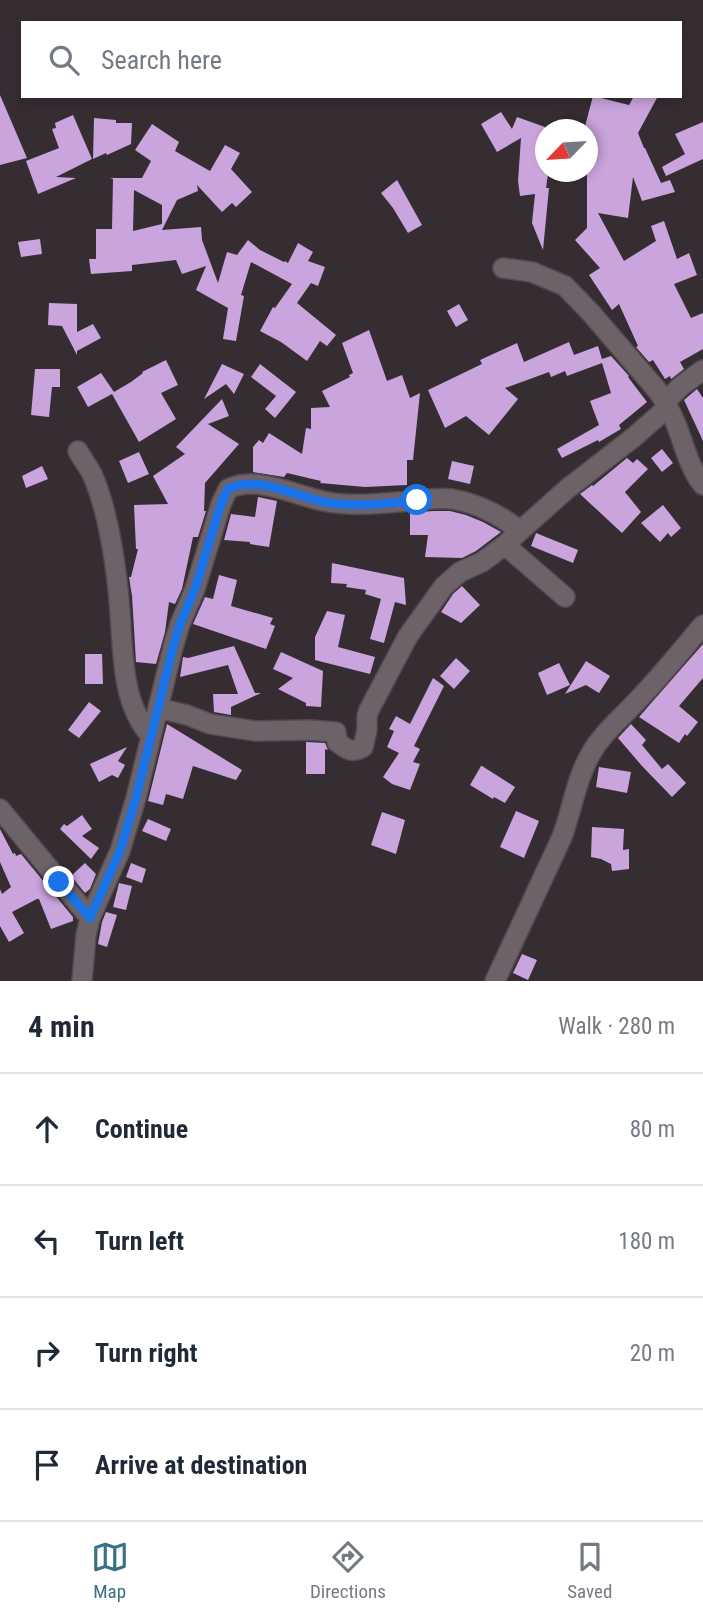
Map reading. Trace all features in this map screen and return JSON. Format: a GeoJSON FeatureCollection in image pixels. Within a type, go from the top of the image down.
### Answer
{"type":"FeatureCollection","features":[{"type":"Feature","properties":{"kind":"street"},"geometry":{"type":"LineString","coordinates":[[503,268],[532,272],[565,286],[591,313],[667,405],[692,468],[703,485]]}},
{"type":"Feature","properties":{"kind":"street"},"geometry":{"type":"LineString","coordinates":[[158,708],[210,724],[255,731],[336,732],[337,742],[349,750],[356,751],[363,747],[367,716],[386,676],[415,625],[452,578],[482,562],[505,545],[567,489],[634,437],[667,405],[681,386],[703,370]]}},
{"type":"Feature","properties":{"kind":"street"},"geometry":{"type":"LineString","coordinates":[[78,451],[99,491],[104,513],[115,573],[120,635],[129,695],[135,714],[151,736]]}},
{"type":"Feature","properties":{"kind":"street"},"geometry":{"type":"LineString","coordinates":[[82,981],[90,918],[120,851],[180,624],[195,589],[228,489],[244,484],[270,487],[345,504],[449,499],[496,515],[520,531]]}},
{"type":"Feature","properties":{"kind":"street"},"geometry":{"type":"LineString","coordinates":[[505,545],[565,597]]}},
{"type":"Feature","properties":{"kind":"street"},"geometry":{"type":"LineString","coordinates":[[495,981],[559,846],[580,775],[589,757],[608,730],[703,625]]}},
{"type":"Feature","properties":{"kind":"street"},"geometry":{"type":"LineString","coordinates":[[0,809],[90,918]]}},
{"type":"Feature","properties":{"kind":"building"},"geometry":{"type":"Polygon","coordinates":[[[0,95],[27,158],[0,165],[0,95]]]}},
{"type":"Feature","properties":{"kind":"building"},"geometry":{"type":"Polygon","coordinates":[[[592,98],[629,105],[633,98],[657,98],[638,133],[661,183],[670,180],[675,192],[642,201],[633,177],[628,218],[598,213],[624,261],[656,241],[651,226],[664,221],[677,259],[689,253],[697,275],[674,284],[691,318],[703,313],[703,349],[680,362],[684,369],[671,379],[670,376],[665,379],[653,360],[649,362],[636,347],[638,346],[619,304],[612,310],[589,275],[600,268],[575,240],[587,228],[587,182],[598,182],[598,119],[587,119],[592,98]]]}},
{"type":"Feature","properties":{"kind":"building"},"geometry":{"type":"Polygon","coordinates":[[[501,112],[512,129],[517,117],[535,123],[535,182],[547,182],[546,188],[549,188],[543,250],[532,223],[535,194],[520,196],[518,181],[521,138],[497,152],[481,124],[501,112]]]}},
{"type":"Feature","properties":{"kind":"building"},"geometry":{"type":"Polygon","coordinates":[[[73,115],[92,159],[56,177],[76,178],[38,194],[26,161],[59,148],[52,129],[56,128],[55,123],[73,115]]]}},
{"type":"Feature","properties":{"kind":"building"},"geometry":{"type":"Polygon","coordinates":[[[94,118],[132,123],[131,144],[93,159],[94,118]]]}},
{"type":"Feature","properties":{"kind":"building"},"geometry":{"type":"Polygon","coordinates":[[[703,122],[703,159],[666,176],[662,167],[685,154],[675,134],[703,122]]]}},
{"type":"Feature","properties":{"kind":"building"},"geometry":{"type":"Polygon","coordinates":[[[152,124],[179,142],[175,151],[210,171],[225,145],[240,153],[231,169],[252,192],[236,207],[232,203],[222,212],[197,185],[198,191],[177,200],[162,230],[201,227],[202,240],[218,283],[227,252],[237,255],[248,240],[260,250],[288,263],[298,243],[313,252],[308,261],[325,267],[318,286],[311,283],[297,303],[336,335],[327,346],[320,341],[307,361],[260,331],[273,307],[275,308],[292,284],[251,262],[241,295],[244,296],[236,341],[223,339],[228,308],[196,290],[206,266],[182,274],[176,260],[132,265],[132,271],[91,274],[89,259],[96,259],[96,229],[112,229],[113,179],[110,178],[142,178],[151,161],[135,150],[152,124]],[[134,190],[133,231],[162,224],[162,205],[134,190]]]}},
{"type":"Feature","properties":{"kind":"building"},"geometry":{"type":"Polygon","coordinates":[[[397,180],[422,225],[408,233],[381,193],[397,180]]]}},
{"type":"Feature","properties":{"kind":"building"},"geometry":{"type":"Polygon","coordinates":[[[40,239],[42,254],[21,257],[18,242],[40,239]]]}},
{"type":"Feature","properties":{"kind":"building"},"geometry":{"type":"Polygon","coordinates":[[[49,303],[77,304],[77,332],[93,324],[101,338],[77,351],[77,355],[62,326],[48,325],[49,303]]]}},
{"type":"Feature","properties":{"kind":"building"},"geometry":{"type":"Polygon","coordinates":[[[459,304],[468,320],[456,327],[447,311],[459,304]]]}},
{"type":"Feature","properties":{"kind":"building"},"geometry":{"type":"Polygon","coordinates":[[[369,330],[387,381],[402,375],[410,398],[420,393],[413,460],[407,460],[407,485],[365,487],[320,483],[321,481],[287,473],[284,477],[253,472],[253,447],[259,440],[263,443],[269,433],[302,454],[306,428],[311,429],[311,408],[330,407],[322,391],[353,373],[342,343],[369,330]]]}},
{"type":"Feature","properties":{"kind":"building"},"geometry":{"type":"Polygon","coordinates":[[[569,342],[574,355],[598,346],[602,359],[611,356],[647,402],[619,425],[621,429],[562,458],[557,449],[599,425],[590,401],[611,393],[602,363],[567,376],[565,371],[551,377],[549,372],[505,388],[518,399],[489,435],[466,416],[445,428],[428,390],[482,364],[480,360],[517,343],[524,362],[569,342]]]}},
{"type":"Feature","properties":{"kind":"building"},"geometry":{"type":"Polygon","coordinates":[[[166,360],[178,385],[161,393],[176,419],[139,442],[112,394],[88,407],[77,387],[101,373],[114,392],[142,372],[166,360]]]}},
{"type":"Feature","properties":{"kind":"building"},"geometry":{"type":"Polygon","coordinates":[[[222,364],[244,374],[234,394],[226,384],[204,399],[222,364]]]}},
{"type":"Feature","properties":{"kind":"building"},"geometry":{"type":"Polygon","coordinates":[[[260,364],[296,392],[275,418],[265,409],[276,396],[251,377],[260,364]]]}},
{"type":"Feature","properties":{"kind":"building"},"geometry":{"type":"Polygon","coordinates":[[[35,369],[60,369],[60,387],[52,387],[49,417],[31,415],[35,369]]]}},
{"type":"Feature","properties":{"kind":"building"},"geometry":{"type":"Polygon","coordinates":[[[697,389],[703,398],[703,441],[684,400],[697,389]]]}},
{"type":"Feature","properties":{"kind":"building"},"geometry":{"type":"Polygon","coordinates":[[[222,399],[229,416],[208,424],[239,444],[205,483],[206,511],[198,537],[193,537],[182,589],[175,604],[169,602],[165,632],[156,664],[136,662],[129,577],[138,549],[134,505],[168,504],[153,476],[185,454],[176,447],[222,399]]]}},
{"type":"Feature","properties":{"kind":"building"},"geometry":{"type":"Polygon","coordinates":[[[662,449],[673,463],[662,472],[651,458],[662,449]]]}},
{"type":"Feature","properties":{"kind":"building"},"geometry":{"type":"Polygon","coordinates":[[[139,452],[149,474],[128,483],[119,461],[139,452]]]}},
{"type":"Feature","properties":{"kind":"building"},"geometry":{"type":"Polygon","coordinates":[[[627,458],[633,463],[637,459],[648,469],[625,492],[641,512],[622,533],[580,494],[627,458]]]}},
{"type":"Feature","properties":{"kind":"building"},"geometry":{"type":"Polygon","coordinates":[[[452,461],[474,466],[470,484],[448,479],[452,461]]]}},
{"type":"Feature","properties":{"kind":"building"},"geometry":{"type":"Polygon","coordinates":[[[42,466],[48,479],[26,488],[22,476],[42,466]]]}},
{"type":"Feature","properties":{"kind":"building"},"geometry":{"type":"Polygon","coordinates":[[[258,497],[277,501],[269,547],[224,540],[231,514],[255,517],[258,497]]]}},
{"type":"Feature","properties":{"kind":"building"},"geometry":{"type":"Polygon","coordinates":[[[663,505],[681,528],[671,537],[668,533],[660,542],[641,523],[663,505]]]}},
{"type":"Feature","properties":{"kind":"building"},"geometry":{"type":"Polygon","coordinates":[[[433,511],[466,515],[501,532],[462,558],[425,557],[428,535],[410,535],[410,513],[433,511]]]}},
{"type":"Feature","properties":{"kind":"building"},"geometry":{"type":"Polygon","coordinates":[[[536,533],[578,550],[573,563],[531,546],[536,533]]]}},
{"type":"Feature","properties":{"kind":"building"},"geometry":{"type":"Polygon","coordinates":[[[332,563],[404,578],[406,605],[395,602],[384,643],[370,639],[381,599],[365,594],[366,590],[346,587],[347,584],[331,583],[332,563]]]}},
{"type":"Feature","properties":{"kind":"building"},"geometry":{"type":"Polygon","coordinates":[[[219,575],[237,580],[231,606],[273,618],[270,624],[275,626],[266,649],[193,624],[205,597],[213,599],[219,575]]]}},
{"type":"Feature","properties":{"kind":"building"},"geometry":{"type":"Polygon","coordinates":[[[462,586],[480,605],[461,623],[441,612],[462,586]]]}},
{"type":"Feature","properties":{"kind":"building"},"geometry":{"type":"Polygon","coordinates":[[[327,611],[345,615],[338,647],[375,657],[370,674],[315,660],[315,637],[327,611]]]}},
{"type":"Feature","properties":{"kind":"building"},"geometry":{"type":"Polygon","coordinates":[[[703,644],[703,678],[679,706],[698,722],[679,743],[639,717],[703,644]]]}},
{"type":"Feature","properties":{"kind":"building"},"geometry":{"type":"Polygon","coordinates":[[[234,646],[255,693],[261,693],[231,707],[231,715],[214,712],[213,694],[238,694],[228,665],[180,677],[183,657],[234,646]]]}},
{"type":"Feature","properties":{"kind":"building"},"geometry":{"type":"Polygon","coordinates":[[[281,652],[323,671],[321,707],[306,706],[306,703],[278,689],[293,678],[273,669],[281,652]]]}},
{"type":"Feature","properties":{"kind":"building"},"geometry":{"type":"Polygon","coordinates":[[[85,654],[102,654],[103,684],[85,684],[85,654]]]}},
{"type":"Feature","properties":{"kind":"building"},"geometry":{"type":"Polygon","coordinates":[[[456,658],[470,671],[454,689],[440,676],[456,658]]]}},
{"type":"Feature","properties":{"kind":"building"},"geometry":{"type":"Polygon","coordinates":[[[586,661],[610,676],[599,693],[586,685],[565,694],[586,661]]]}},
{"type":"Feature","properties":{"kind":"building"},"geometry":{"type":"Polygon","coordinates":[[[559,663],[570,685],[547,695],[538,673],[559,663]]]}},
{"type":"Feature","properties":{"kind":"building"},"geometry":{"type":"Polygon","coordinates":[[[433,678],[444,686],[414,746],[420,749],[413,762],[420,764],[410,790],[392,784],[383,777],[399,753],[387,747],[394,731],[389,729],[396,716],[410,724],[433,678]]]}},
{"type":"Feature","properties":{"kind":"building"},"geometry":{"type":"Polygon","coordinates":[[[89,702],[101,711],[79,738],[68,730],[89,702]]]}},
{"type":"Feature","properties":{"kind":"building"},"geometry":{"type":"Polygon","coordinates":[[[167,724],[242,770],[236,780],[193,766],[183,799],[166,794],[163,805],[148,801],[167,724]]]}},
{"type":"Feature","properties":{"kind":"building"},"geometry":{"type":"Polygon","coordinates":[[[631,724],[646,740],[642,745],[662,769],[668,764],[686,783],[672,797],[618,738],[631,724]]]}},
{"type":"Feature","properties":{"kind":"building"},"geometry":{"type":"Polygon","coordinates":[[[306,742],[325,743],[328,750],[325,749],[325,774],[306,774],[306,742]]]}},
{"type":"Feature","properties":{"kind":"building"},"geometry":{"type":"Polygon","coordinates":[[[127,747],[118,761],[125,765],[118,778],[112,775],[99,782],[90,764],[127,747]]]}},
{"type":"Feature","properties":{"kind":"building"},"geometry":{"type":"Polygon","coordinates":[[[481,766],[515,787],[505,803],[470,785],[481,766]]]}},
{"type":"Feature","properties":{"kind":"building"},"geometry":{"type":"Polygon","coordinates":[[[599,767],[631,772],[627,793],[596,787],[599,767]]]}},
{"type":"Feature","properties":{"kind":"building"},"geometry":{"type":"Polygon","coordinates":[[[516,811],[539,821],[524,858],[500,847],[516,811]]]}},
{"type":"Feature","properties":{"kind":"building"},"geometry":{"type":"Polygon","coordinates":[[[382,812],[405,820],[396,854],[371,845],[382,812]]]}},
{"type":"Feature","properties":{"kind":"building"},"geometry":{"type":"Polygon","coordinates":[[[82,815],[92,829],[82,836],[99,848],[91,859],[60,829],[82,815]]]}},
{"type":"Feature","properties":{"kind":"building"},"geometry":{"type":"Polygon","coordinates":[[[148,819],[171,829],[166,841],[142,831],[148,819]]]}},
{"type":"Feature","properties":{"kind":"building"},"geometry":{"type":"Polygon","coordinates":[[[592,827],[624,829],[623,850],[629,849],[629,869],[612,871],[611,864],[591,857],[592,827]]]}},
{"type":"Feature","properties":{"kind":"building"},"geometry":{"type":"Polygon","coordinates":[[[0,829],[13,854],[21,854],[73,917],[73,921],[51,929],[37,899],[12,912],[24,933],[9,942],[0,926],[0,889],[2,894],[11,887],[0,862],[0,829]]]}},
{"type":"Feature","properties":{"kind":"building"},"geometry":{"type":"Polygon","coordinates":[[[85,863],[96,874],[90,889],[85,893],[71,876],[85,863]]]}},
{"type":"Feature","properties":{"kind":"building"},"geometry":{"type":"Polygon","coordinates":[[[131,863],[146,869],[142,883],[126,877],[131,863]]]}},
{"type":"Feature","properties":{"kind":"building"},"geometry":{"type":"Polygon","coordinates":[[[119,883],[132,886],[126,910],[113,907],[119,883]]]}},
{"type":"Feature","properties":{"kind":"building"},"geometry":{"type":"Polygon","coordinates":[[[106,912],[117,915],[107,947],[98,944],[106,912]]]}},
{"type":"Feature","properties":{"kind":"building"},"geometry":{"type":"Polygon","coordinates":[[[522,954],[537,960],[528,980],[513,973],[522,954]]]}},
{"type":"Feature","properties":{"kind":"route"},"geometry":{"type":"LineString","coordinates":[[59,882],[90,918],[120,851],[136,798],[173,647],[228,489],[244,484],[256,485],[345,504],[417,500]]}}]}
